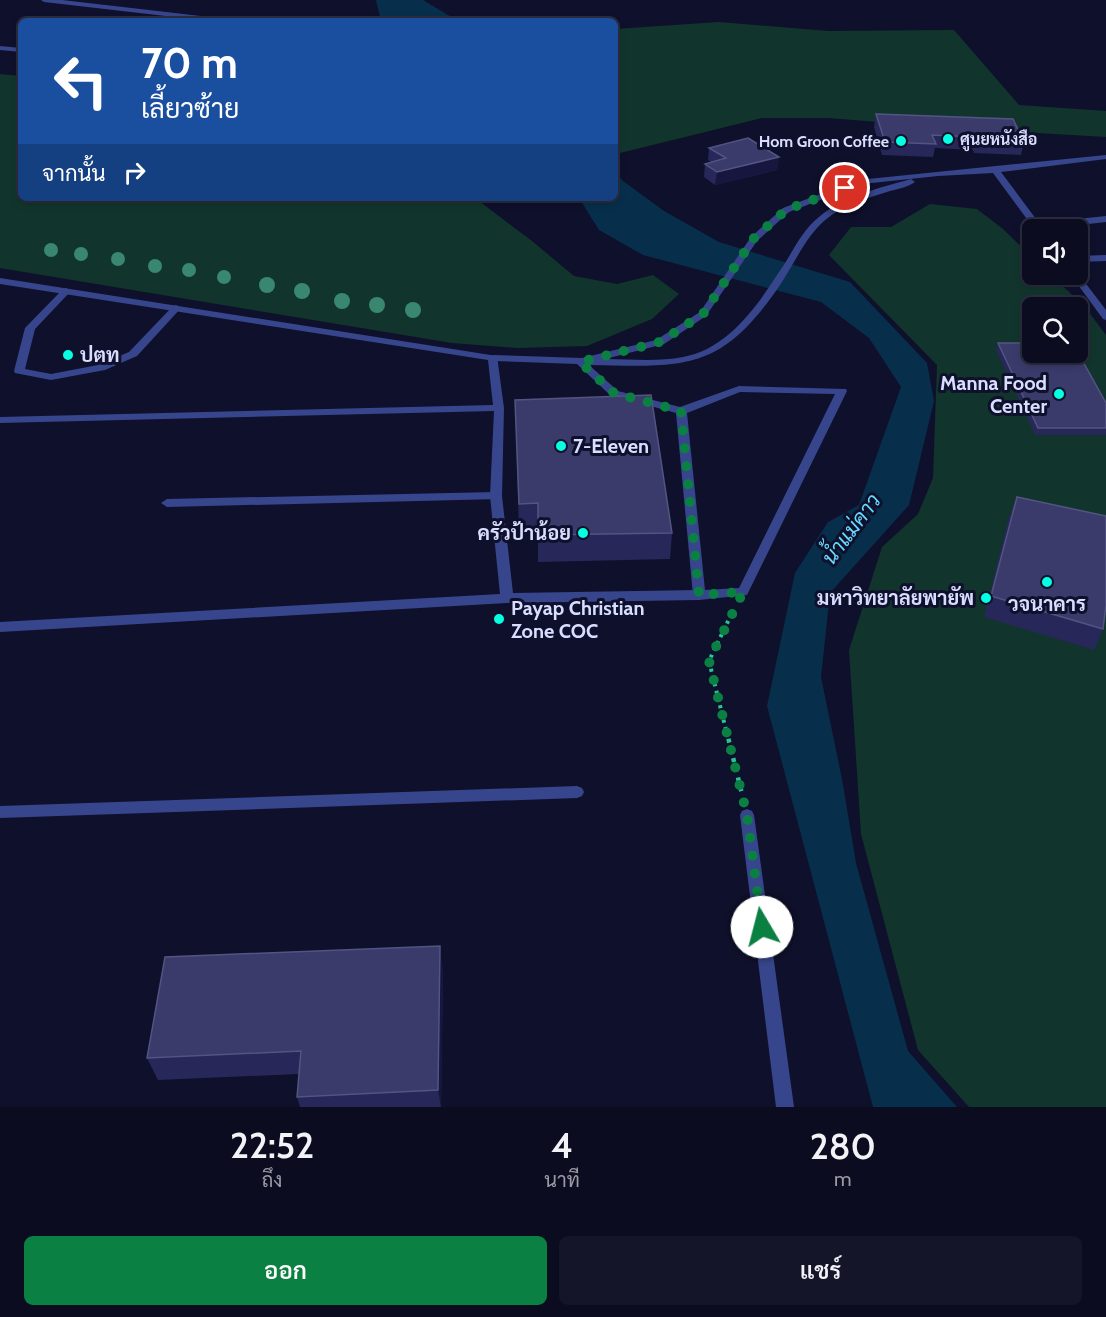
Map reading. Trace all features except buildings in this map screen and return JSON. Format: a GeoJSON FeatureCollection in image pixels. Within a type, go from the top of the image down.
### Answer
{"type":"FeatureCollection","features":[{"type":"Feature","properties":{"kind":"street"},"geometry":{"type":"LineString","coordinates":[[44,0],[200,18]]}},
{"type":"Feature","properties":{"kind":"street"},"geometry":{"type":"LineString","coordinates":[[0,48],[18,50]]}},
{"type":"Feature","properties":{"kind":"street"},"geometry":{"type":"LineString","coordinates":[[580,362],[660,342],[703,314],[754,238],[786,210],[861,182],[1106,157]]}},
{"type":"Feature","properties":{"kind":"street"},"geometry":{"type":"LineString","coordinates":[[995,170],[1031,219]]}},
{"type":"Feature","properties":{"kind":"street"},"geometry":{"type":"LineString","coordinates":[[0,281],[493,358],[580,362],[662,362],[693,358],[718,346],[735,334],[769,294],[813,227],[832,211],[859,199],[938,173]]}},
{"type":"Feature","properties":{"kind":"street"},"geometry":{"type":"LineString","coordinates":[[1088,221],[1106,219]]}},
{"type":"Feature","properties":{"kind":"street"},"geometry":{"type":"LineString","coordinates":[[1088,259],[1106,258]]}},
{"type":"Feature","properties":{"kind":"street"},"geometry":{"type":"LineString","coordinates":[[1082,285],[1106,316]]}},
{"type":"Feature","properties":{"kind":"street"},"geometry":{"type":"LineString","coordinates":[[66,291],[30,328],[20,371],[51,377],[100,368],[133,354],[176,308]]}},
{"type":"Feature","properties":{"kind":"street"},"geometry":{"type":"LineString","coordinates":[[1095,302],[1106,301]]}},
{"type":"Feature","properties":{"kind":"street"},"geometry":{"type":"LineString","coordinates":[[493,358],[499,408],[496,496],[507,598]]}},
{"type":"Feature","properties":{"kind":"street"},"geometry":{"type":"LineString","coordinates":[[0,627],[507,598],[699,595],[743,592],[842,391],[739,388],[681,411],[614,393],[580,362]]}},
{"type":"Feature","properties":{"kind":"street"},"geometry":{"type":"LineString","coordinates":[[0,420],[499,408]]}},
{"type":"Feature","properties":{"kind":"street"},"geometry":{"type":"LineString","coordinates":[[681,411],[699,595]]}},
{"type":"Feature","properties":{"kind":"street"},"geometry":{"type":"LineString","coordinates":[[167,503],[496,496]]}},
{"type":"Feature","properties":{"kind":"street"},"geometry":{"type":"LineString","coordinates":[[0,812],[577,792]]}},
{"type":"Feature","properties":{"kind":"street"},"geometry":{"type":"LineString","coordinates":[[747,815],[785,1107]]}},
{"type":"Feature","properties":{"kind":"path"},"geometry":{"type":"LineString","coordinates":[[743,592],[709,661],[747,815]]}},
{"type":"Feature","properties":{"kind":"green space"},"geometry":{"type":"Polygon","coordinates":[[[719,22],[828,31],[954,30],[1019,105],[1106,111],[1106,137],[828,118],[762,118],[620,153],[618,150],[618,29],[719,22]]]}},
{"type":"Feature","properties":{"kind":"green space"},"geometry":{"type":"Polygon","coordinates":[[[0,74],[18,76],[18,201],[479,201],[574,276],[617,284],[653,275],[679,294],[652,319],[587,346],[518,348],[452,343],[0,268],[0,74]]]}},
{"type":"Feature","properties":{"kind":"green space","name":"มหาวิทยาลัยพายัพ"},"geometry":{"type":"Polygon","coordinates":[[[930,204],[977,209],[1022,247],[1022,285],[1062,285],[1074,297],[1022,297],[1022,363],[1088,363],[1088,311],[1106,335],[1106,1107],[969,1107],[918,1050],[861,834],[849,650],[882,547],[918,514],[933,478],[937,365],[829,255],[851,227],[891,227],[930,204]]]}},
{"type":"Feature","properties":{"kind":"water"},"geometry":{"type":"Polygon","coordinates":[[[376,0],[423,0],[453,18],[382,18],[376,0]]]}},
{"type":"Feature","properties":{"kind":"water","name":"น้ำแม่คาว"},"geometry":{"type":"Polygon","coordinates":[[[618,175],[623,181],[664,211],[719,242],[850,282],[927,363],[934,401],[909,505],[830,593],[821,677],[856,863],[908,1051],[957,1107],[873,1107],[767,706],[795,573],[828,522],[859,505],[901,387],[869,338],[821,302],[643,255],[599,230],[581,201],[618,201],[618,175]]]}},
{"type":"Feature","properties":{"kind":"place","name":"ศูนยหนังสือ"},"geometry":{"type":"Point","coordinates":[948,139]}},
{"type":"Feature","properties":{"kind":"place","name":"Hom Groon Coffee"},"geometry":{"type":"Point","coordinates":[901,141]}},
{"type":"Feature","properties":{"kind":"place","name":"ปตท"},"geometry":{"type":"Point","coordinates":[68,355]}},
{"type":"Feature","properties":{"kind":"place","name":"Manna Food Center"},"geometry":{"type":"Point","coordinates":[1059,394]}},
{"type":"Feature","properties":{"kind":"place","name":"7-Eleven"},"geometry":{"type":"Point","coordinates":[561,446]}},
{"type":"Feature","properties":{"kind":"place","name":"ครัวป้าน้อย"},"geometry":{"type":"Point","coordinates":[583,533]}},
{"type":"Feature","properties":{"kind":"place","name":"วจนาคาร"},"geometry":{"type":"Point","coordinates":[1047,582]}},
{"type":"Feature","properties":{"kind":"place","name":"มหาวิทยาลัยพายัพ"},"geometry":{"type":"Point","coordinates":[986,598]}},
{"type":"Feature","properties":{"kind":"place","name":"Payap Christian Zone COC"},"geometry":{"type":"Point","coordinates":[499,619]}},
{"type":"Feature","properties":{"kind":"route"},"geometry":{"type":"LineString","coordinates":[[762,927],[747,815],[709,661],[743,592],[699,595],[681,411],[614,393],[580,362],[660,342],[703,314],[754,238],[786,210],[845,188]]}}]}
